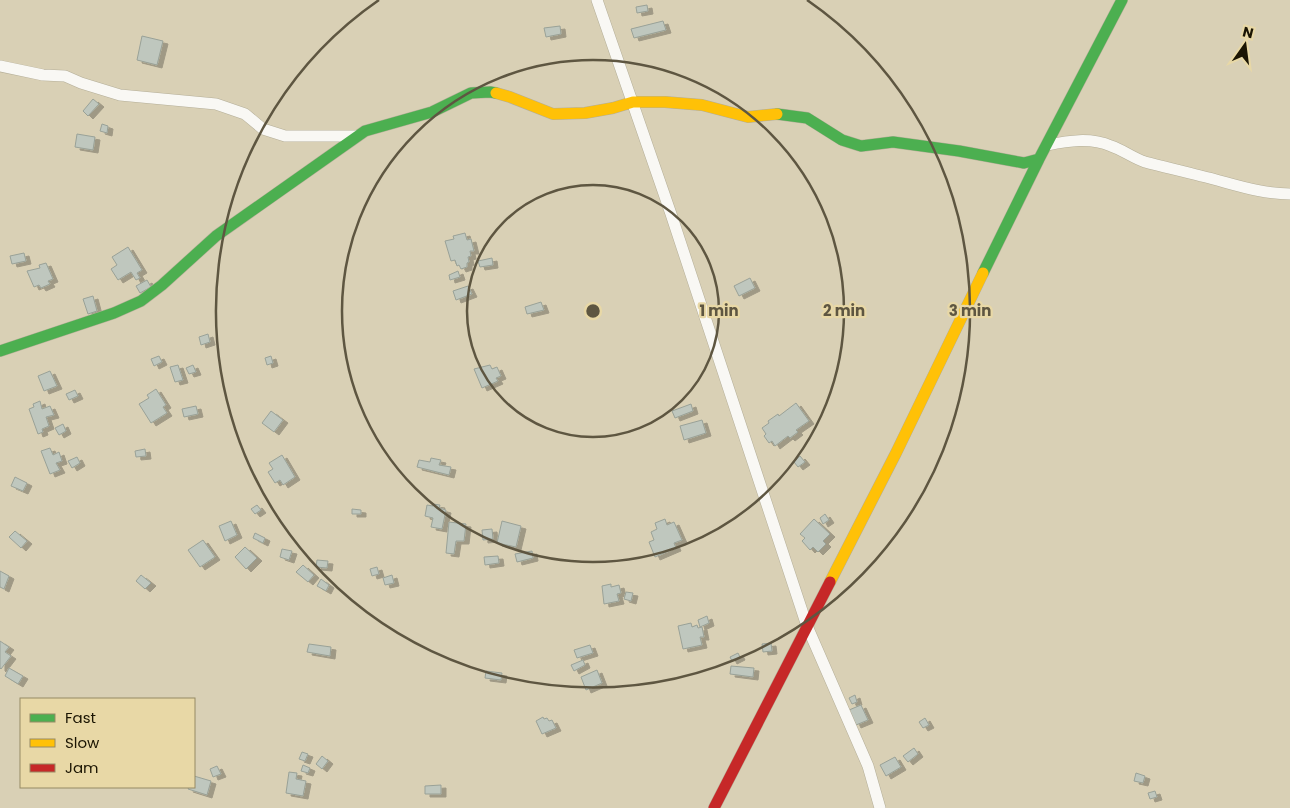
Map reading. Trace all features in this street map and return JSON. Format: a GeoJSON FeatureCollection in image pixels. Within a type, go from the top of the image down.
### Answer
{"type":"FeatureCollection","features":[{"type":"Feature","properties":{"kind":"street"},"geometry":{"type":"LineString","coordinates":[[597,0],[633,102],[807,626],[868,766],[880,808]]}},
{"type":"Feature","properties":{"kind":"street"},"geometry":{"type":"LineString","coordinates":[[714,808],[896,452],[1039,159],[1122,0]]}},
{"type":"Feature","properties":{"kind":"street"},"geometry":{"type":"LineString","coordinates":[[0,66],[43,75],[65,76],[120,95],[216,104],[245,114],[263,129],[285,136],[356,136]]}},
{"type":"Feature","properties":{"kind":"street"},"geometry":{"type":"LineString","coordinates":[[0,351],[114,313],[141,301],[162,285],[216,236],[356,136],[365,131],[432,112],[472,93],[490,92],[510,97],[553,114],[585,113],[633,102],[665,102],[702,105],[748,117],[776,114],[798,116],[813,121],[842,140],[861,146],[893,142],[959,151],[1012,161],[1024,162],[1039,159]]}},
{"type":"Feature","properties":{"kind":"street"},"geometry":{"type":"LineString","coordinates":[[1047,145],[1071,140],[1094,141],[1111,146],[1143,161],[1177,171],[1251,190],[1290,194]]}},
{"type":"Feature","properties":{"kind":"building"},"geometry":{"type":"Polygon","coordinates":[[[647,5],[648,11],[637,13],[636,7],[647,5]]]}},
{"type":"Feature","properties":{"kind":"building"},"geometry":{"type":"Polygon","coordinates":[[[663,21],[666,30],[634,38],[631,29],[663,21]]]}},
{"type":"Feature","properties":{"kind":"building"},"geometry":{"type":"Polygon","coordinates":[[[560,26],[561,34],[546,37],[544,28],[560,26]]]}},
{"type":"Feature","properties":{"kind":"building"},"geometry":{"type":"Polygon","coordinates":[[[142,36],[163,41],[157,65],[137,60],[142,36]]]}},
{"type":"Feature","properties":{"kind":"building"},"geometry":{"type":"Polygon","coordinates":[[[93,99],[99,104],[88,116],[83,111],[93,99]]]}},
{"type":"Feature","properties":{"kind":"building"},"geometry":{"type":"Polygon","coordinates":[[[102,124],[108,126],[107,133],[100,131],[102,124]]]}},
{"type":"Feature","properties":{"kind":"building"},"geometry":{"type":"Polygon","coordinates":[[[77,134],[95,137],[93,150],[75,147],[77,134]]]}},
{"type":"Feature","properties":{"kind":"building"},"geometry":{"type":"Polygon","coordinates":[[[465,233],[467,240],[471,239],[474,251],[470,251],[471,256],[468,257],[467,267],[461,269],[459,265],[457,266],[455,260],[451,261],[445,241],[454,239],[453,236],[465,233]]]}},
{"type":"Feature","properties":{"kind":"building"},"geometry":{"type":"Polygon","coordinates":[[[128,247],[142,270],[137,273],[140,278],[136,280],[131,272],[118,280],[111,269],[117,265],[112,257],[128,247]]]}},
{"type":"Feature","properties":{"kind":"building"},"geometry":{"type":"Polygon","coordinates":[[[24,253],[26,261],[12,264],[10,256],[24,253]]]}},
{"type":"Feature","properties":{"kind":"building"},"geometry":{"type":"Polygon","coordinates":[[[492,258],[493,265],[480,267],[478,261],[492,258]]]}},
{"type":"Feature","properties":{"kind":"building"},"geometry":{"type":"Polygon","coordinates":[[[46,263],[53,279],[48,281],[50,284],[41,288],[39,285],[34,287],[27,271],[40,268],[39,265],[46,263]]]}},
{"type":"Feature","properties":{"kind":"building"},"geometry":{"type":"Polygon","coordinates":[[[458,271],[460,277],[450,280],[449,275],[458,271]]]}},
{"type":"Feature","properties":{"kind":"building"},"geometry":{"type":"Polygon","coordinates":[[[750,278],[755,288],[739,296],[734,286],[750,278]]]}},
{"type":"Feature","properties":{"kind":"building"},"geometry":{"type":"Polygon","coordinates":[[[147,280],[151,287],[140,293],[136,286],[147,280]]]}},
{"type":"Feature","properties":{"kind":"building"},"geometry":{"type":"Polygon","coordinates":[[[468,286],[472,294],[456,300],[453,291],[468,286]]]}},
{"type":"Feature","properties":{"kind":"building"},"geometry":{"type":"Polygon","coordinates":[[[93,296],[97,311],[88,314],[83,299],[93,296]]]}},
{"type":"Feature","properties":{"kind":"building"},"geometry":{"type":"Polygon","coordinates":[[[541,302],[544,310],[527,314],[525,307],[541,302]]]}},
{"type":"Feature","properties":{"kind":"building"},"geometry":{"type":"Polygon","coordinates":[[[208,334],[210,342],[201,345],[199,337],[208,334]]]}},
{"type":"Feature","properties":{"kind":"building"},"geometry":{"type":"Polygon","coordinates":[[[159,356],[162,362],[154,366],[151,359],[159,356]]]}},
{"type":"Feature","properties":{"kind":"building"},"geometry":{"type":"Polygon","coordinates":[[[271,356],[273,363],[267,365],[265,358],[271,356]]]}},
{"type":"Feature","properties":{"kind":"building"},"geometry":{"type":"Polygon","coordinates":[[[178,365],[183,380],[175,382],[170,367],[178,365]]]}},
{"type":"Feature","properties":{"kind":"building"},"geometry":{"type":"Polygon","coordinates":[[[193,365],[196,372],[189,374],[186,368],[193,365]]]}},
{"type":"Feature","properties":{"kind":"building"},"geometry":{"type":"Polygon","coordinates":[[[490,365],[492,369],[497,367],[501,376],[496,378],[498,381],[482,388],[474,369],[490,365]]]}},
{"type":"Feature","properties":{"kind":"building"},"geometry":{"type":"Polygon","coordinates":[[[50,371],[57,386],[44,391],[38,376],[50,371]]]}},
{"type":"Feature","properties":{"kind":"building"},"geometry":{"type":"Polygon","coordinates":[[[156,389],[166,405],[163,407],[167,413],[151,423],[139,404],[149,398],[147,395],[156,389]]]}},
{"type":"Feature","properties":{"kind":"building"},"geometry":{"type":"Polygon","coordinates":[[[75,390],[78,396],[69,400],[66,394],[75,390]]]}},
{"type":"Feature","properties":{"kind":"building"},"geometry":{"type":"Polygon","coordinates":[[[40,401],[42,409],[50,406],[54,415],[46,417],[49,426],[42,429],[43,432],[38,434],[29,409],[34,407],[33,404],[40,401]]]}},
{"type":"Feature","properties":{"kind":"building"},"geometry":{"type":"Polygon","coordinates":[[[796,403],[809,421],[796,430],[798,432],[790,438],[788,436],[775,446],[772,441],[769,443],[764,436],[766,434],[762,428],[769,423],[768,421],[778,414],[779,416],[796,403]]]}},
{"type":"Feature","properties":{"kind":"building"},"geometry":{"type":"Polygon","coordinates":[[[691,404],[693,411],[675,418],[672,411],[691,404]]]}},
{"type":"Feature","properties":{"kind":"building"},"geometry":{"type":"Polygon","coordinates":[[[196,406],[198,414],[184,417],[182,409],[196,406]]]}},
{"type":"Feature","properties":{"kind":"building"},"geometry":{"type":"Polygon","coordinates":[[[271,411],[283,420],[274,432],[262,423],[271,411]]]}},
{"type":"Feature","properties":{"kind":"building"},"geometry":{"type":"Polygon","coordinates":[[[702,420],[706,433],[684,440],[680,426],[702,420]]]}},
{"type":"Feature","properties":{"kind":"building"},"geometry":{"type":"Polygon","coordinates":[[[63,424],[66,431],[59,435],[55,428],[63,424]]]}},
{"type":"Feature","properties":{"kind":"building"},"geometry":{"type":"Polygon","coordinates":[[[50,448],[53,455],[59,452],[62,461],[56,463],[60,470],[50,474],[41,451],[50,448]]]}},
{"type":"Feature","properties":{"kind":"building"},"geometry":{"type":"Polygon","coordinates":[[[145,449],[146,456],[136,457],[135,451],[145,449]]]}},
{"type":"Feature","properties":{"kind":"building"},"geometry":{"type":"Polygon","coordinates":[[[282,455],[295,477],[283,485],[280,480],[275,483],[268,472],[273,469],[269,463],[282,455]]]}},
{"type":"Feature","properties":{"kind":"building"},"geometry":{"type":"Polygon","coordinates":[[[800,456],[805,462],[798,467],[794,462],[800,456]]]}},
{"type":"Feature","properties":{"kind":"building"},"geometry":{"type":"Polygon","coordinates":[[[77,457],[80,463],[72,468],[68,461],[77,457]]]}},
{"type":"Feature","properties":{"kind":"building"},"geometry":{"type":"Polygon","coordinates":[[[431,458],[441,460],[439,465],[451,467],[449,475],[417,467],[419,460],[430,462],[431,458]]]}},
{"type":"Feature","properties":{"kind":"building"},"geometry":{"type":"Polygon","coordinates":[[[15,477],[27,483],[23,491],[11,486],[15,477]]]}},
{"type":"Feature","properties":{"kind":"building"},"geometry":{"type":"Polygon","coordinates":[[[433,504],[440,505],[439,508],[446,510],[442,529],[431,527],[433,518],[425,516],[427,505],[433,506],[433,504]]]}},
{"type":"Feature","properties":{"kind":"building"},"geometry":{"type":"Polygon","coordinates":[[[257,505],[261,510],[255,514],[251,509],[257,505]]]}},
{"type":"Feature","properties":{"kind":"building"},"geometry":{"type":"Polygon","coordinates":[[[352,509],[361,510],[361,514],[352,514],[352,509]]]}},
{"type":"Feature","properties":{"kind":"building"},"geometry":{"type":"Polygon","coordinates":[[[825,514],[829,520],[823,524],[820,518],[825,514]]]}},
{"type":"Feature","properties":{"kind":"building"},"geometry":{"type":"Polygon","coordinates":[[[665,519],[667,525],[674,522],[682,540],[674,543],[676,548],[655,557],[649,542],[654,540],[651,532],[657,529],[655,523],[665,519]]]}},
{"type":"Feature","properties":{"kind":"building"},"geometry":{"type":"Polygon","coordinates":[[[814,519],[830,534],[823,541],[826,544],[818,552],[813,547],[810,550],[802,541],[805,538],[800,534],[814,519]]]}},
{"type":"Feature","properties":{"kind":"building"},"geometry":{"type":"Polygon","coordinates":[[[231,521],[237,535],[225,541],[219,526],[231,521]]]}},
{"type":"Feature","properties":{"kind":"building"},"geometry":{"type":"Polygon","coordinates":[[[502,521],[521,526],[516,547],[497,543],[502,521]]]}},
{"type":"Feature","properties":{"kind":"building"},"geometry":{"type":"Polygon","coordinates":[[[449,522],[466,524],[464,541],[456,541],[454,554],[446,553],[449,522]]]}},
{"type":"Feature","properties":{"kind":"building"},"geometry":{"type":"Polygon","coordinates":[[[492,529],[493,539],[483,540],[482,530],[492,529]]]}},
{"type":"Feature","properties":{"kind":"building"},"geometry":{"type":"Polygon","coordinates":[[[15,531],[27,541],[21,548],[9,537],[15,531]]]}},
{"type":"Feature","properties":{"kind":"building"},"geometry":{"type":"Polygon","coordinates":[[[255,533],[265,538],[263,543],[253,538],[255,533]]]}},
{"type":"Feature","properties":{"kind":"building"},"geometry":{"type":"Polygon","coordinates":[[[203,540],[215,557],[200,567],[188,550],[203,540]]]}},
{"type":"Feature","properties":{"kind":"building"},"geometry":{"type":"Polygon","coordinates":[[[245,547],[257,558],[246,569],[235,557],[245,547]]]}},
{"type":"Feature","properties":{"kind":"building"},"geometry":{"type":"Polygon","coordinates":[[[282,549],[292,551],[289,560],[280,557],[282,549]]]}},
{"type":"Feature","properties":{"kind":"building"},"geometry":{"type":"Polygon","coordinates":[[[532,551],[533,558],[517,562],[515,554],[532,551]]]}},
{"type":"Feature","properties":{"kind":"building"},"geometry":{"type":"Polygon","coordinates":[[[498,556],[499,563],[485,565],[484,557],[498,556]]]}},
{"type":"Feature","properties":{"kind":"building"},"geometry":{"type":"Polygon","coordinates":[[[317,560],[328,561],[327,568],[316,567],[317,560]]]}},
{"type":"Feature","properties":{"kind":"building"},"geometry":{"type":"Polygon","coordinates":[[[303,565],[314,575],[308,582],[296,572],[303,565]]]}},
{"type":"Feature","properties":{"kind":"building"},"geometry":{"type":"Polygon","coordinates":[[[377,567],[379,574],[372,576],[370,569],[377,567]]]}},
{"type":"Feature","properties":{"kind":"building"},"geometry":{"type":"Polygon","coordinates":[[[0,571],[9,576],[4,589],[0,587],[0,571]]]}},
{"type":"Feature","properties":{"kind":"building"},"geometry":{"type":"Polygon","coordinates":[[[141,575],[151,583],[145,589],[136,581],[141,575]]]}},
{"type":"Feature","properties":{"kind":"building"},"geometry":{"type":"Polygon","coordinates":[[[392,575],[394,583],[385,585],[383,578],[392,575]]]}},
{"type":"Feature","properties":{"kind":"building"},"geometry":{"type":"Polygon","coordinates":[[[321,579],[329,585],[326,591],[317,586],[321,579]]]}},
{"type":"Feature","properties":{"kind":"building"},"geometry":{"type":"Polygon","coordinates":[[[611,584],[611,587],[619,585],[621,593],[617,594],[619,601],[604,604],[602,586],[611,584]]]}},
{"type":"Feature","properties":{"kind":"building"},"geometry":{"type":"Polygon","coordinates":[[[626,592],[633,593],[631,601],[624,599],[626,592]]]}},
{"type":"Feature","properties":{"kind":"building"},"geometry":{"type":"Polygon","coordinates":[[[707,616],[709,623],[700,627],[698,620],[707,616]]]}},
{"type":"Feature","properties":{"kind":"building"},"geometry":{"type":"Polygon","coordinates":[[[691,623],[692,627],[697,625],[698,628],[702,627],[704,637],[700,637],[702,645],[683,649],[678,626],[691,623]]]}},
{"type":"Feature","properties":{"kind":"building"},"geometry":{"type":"Polygon","coordinates":[[[0,641],[9,647],[5,652],[11,656],[1,669],[0,668],[0,641]]]}},
{"type":"Feature","properties":{"kind":"building"},"geometry":{"type":"Polygon","coordinates":[[[771,643],[772,651],[763,652],[762,644],[771,643]]]}},
{"type":"Feature","properties":{"kind":"building"},"geometry":{"type":"Polygon","coordinates":[[[309,644],[331,647],[330,656],[307,652],[309,644]]]}},
{"type":"Feature","properties":{"kind":"building"},"geometry":{"type":"Polygon","coordinates":[[[590,645],[593,653],[577,658],[574,650],[590,645]]]}},
{"type":"Feature","properties":{"kind":"building"},"geometry":{"type":"Polygon","coordinates":[[[738,653],[740,657],[732,661],[730,657],[738,653]]]}},
{"type":"Feature","properties":{"kind":"building"},"geometry":{"type":"Polygon","coordinates":[[[583,660],[585,665],[574,671],[571,665],[583,660]]]}},
{"type":"Feature","properties":{"kind":"building"},"geometry":{"type":"Polygon","coordinates":[[[731,666],[754,668],[753,677],[730,674],[731,666]]]}},
{"type":"Feature","properties":{"kind":"building"},"geometry":{"type":"Polygon","coordinates":[[[9,668],[23,676],[18,684],[5,676],[9,668]]]}},
{"type":"Feature","properties":{"kind":"building"},"geometry":{"type":"Polygon","coordinates":[[[597,670],[602,683],[586,690],[581,677],[597,670]]]}},
{"type":"Feature","properties":{"kind":"building"},"geometry":{"type":"Polygon","coordinates":[[[486,671],[502,673],[501,680],[485,678],[486,671]]]}},
{"type":"Feature","properties":{"kind":"building"},"geometry":{"type":"Polygon","coordinates":[[[855,695],[857,702],[852,704],[849,698],[855,695]]]}},
{"type":"Feature","properties":{"kind":"building"},"geometry":{"type":"Polygon","coordinates":[[[861,705],[868,720],[856,725],[849,710],[861,705]]]}},
{"type":"Feature","properties":{"kind":"building"},"geometry":{"type":"Polygon","coordinates":[[[543,717],[549,721],[552,720],[556,728],[542,734],[536,721],[543,717]]]}},
{"type":"Feature","properties":{"kind":"building"},"geometry":{"type":"Polygon","coordinates":[[[925,718],[929,725],[923,728],[919,722],[925,718]]]}},
{"type":"Feature","properties":{"kind":"building"},"geometry":{"type":"Polygon","coordinates":[[[914,748],[918,754],[908,762],[903,756],[914,748]]]}},
{"type":"Feature","properties":{"kind":"building"},"geometry":{"type":"Polygon","coordinates":[[[302,752],[308,754],[305,761],[299,759],[302,752]]]}},
{"type":"Feature","properties":{"kind":"building"},"geometry":{"type":"Polygon","coordinates":[[[322,756],[328,761],[322,769],[316,764],[322,756]]]}},
{"type":"Feature","properties":{"kind":"building"},"geometry":{"type":"Polygon","coordinates":[[[895,757],[901,767],[886,776],[880,765],[895,757]]]}},
{"type":"Feature","properties":{"kind":"building"},"geometry":{"type":"Polygon","coordinates":[[[303,765],[310,768],[308,773],[301,771],[303,765]]]}},
{"type":"Feature","properties":{"kind":"building"},"geometry":{"type":"Polygon","coordinates":[[[217,766],[221,774],[213,777],[210,769],[217,766]]]}},
{"type":"Feature","properties":{"kind":"building"},"geometry":{"type":"Polygon","coordinates":[[[289,772],[297,773],[296,779],[306,781],[303,796],[286,793],[289,772]]]}},
{"type":"Feature","properties":{"kind":"building"},"geometry":{"type":"Polygon","coordinates":[[[1136,773],[1145,776],[1143,783],[1134,781],[1136,773]]]}},
{"type":"Feature","properties":{"kind":"building"},"geometry":{"type":"Polygon","coordinates":[[[195,776],[211,781],[207,795],[188,789],[195,788],[195,776]]]}},
{"type":"Feature","properties":{"kind":"building"},"geometry":{"type":"Polygon","coordinates":[[[441,785],[441,794],[425,794],[425,786],[441,785]]]}},
{"type":"Feature","properties":{"kind":"building"},"geometry":{"type":"Polygon","coordinates":[[[1155,791],[1157,797],[1150,799],[1148,793],[1155,791]]]}},
{"type":"Feature","properties":{"kind":"traffic: fast"},"geometry":{"type":"LineString","coordinates":[[983,273],[1039,159],[1122,0]]}},
{"type":"Feature","properties":{"kind":"traffic: fast"},"geometry":{"type":"LineString","coordinates":[[0,351],[114,313],[141,301],[162,285],[216,236],[365,131],[432,112],[471,93],[496,93]]}},
{"type":"Feature","properties":{"kind":"traffic: fast"},"geometry":{"type":"LineString","coordinates":[[777,114],[807,118],[842,140],[861,146],[893,142],[959,151],[1024,163],[1039,159]]}},
{"type":"Feature","properties":{"kind":"traffic: slow"},"geometry":{"type":"LineString","coordinates":[[496,93],[553,114],[585,113],[633,102],[702,105],[748,117],[777,114]]}},
{"type":"Feature","properties":{"kind":"traffic: slow"},"geometry":{"type":"LineString","coordinates":[[830,582],[896,453],[983,273]]}},
{"type":"Feature","properties":{"kind":"traffic: jam"},"geometry":{"type":"LineString","coordinates":[[714,808],[830,582]]}}]}
